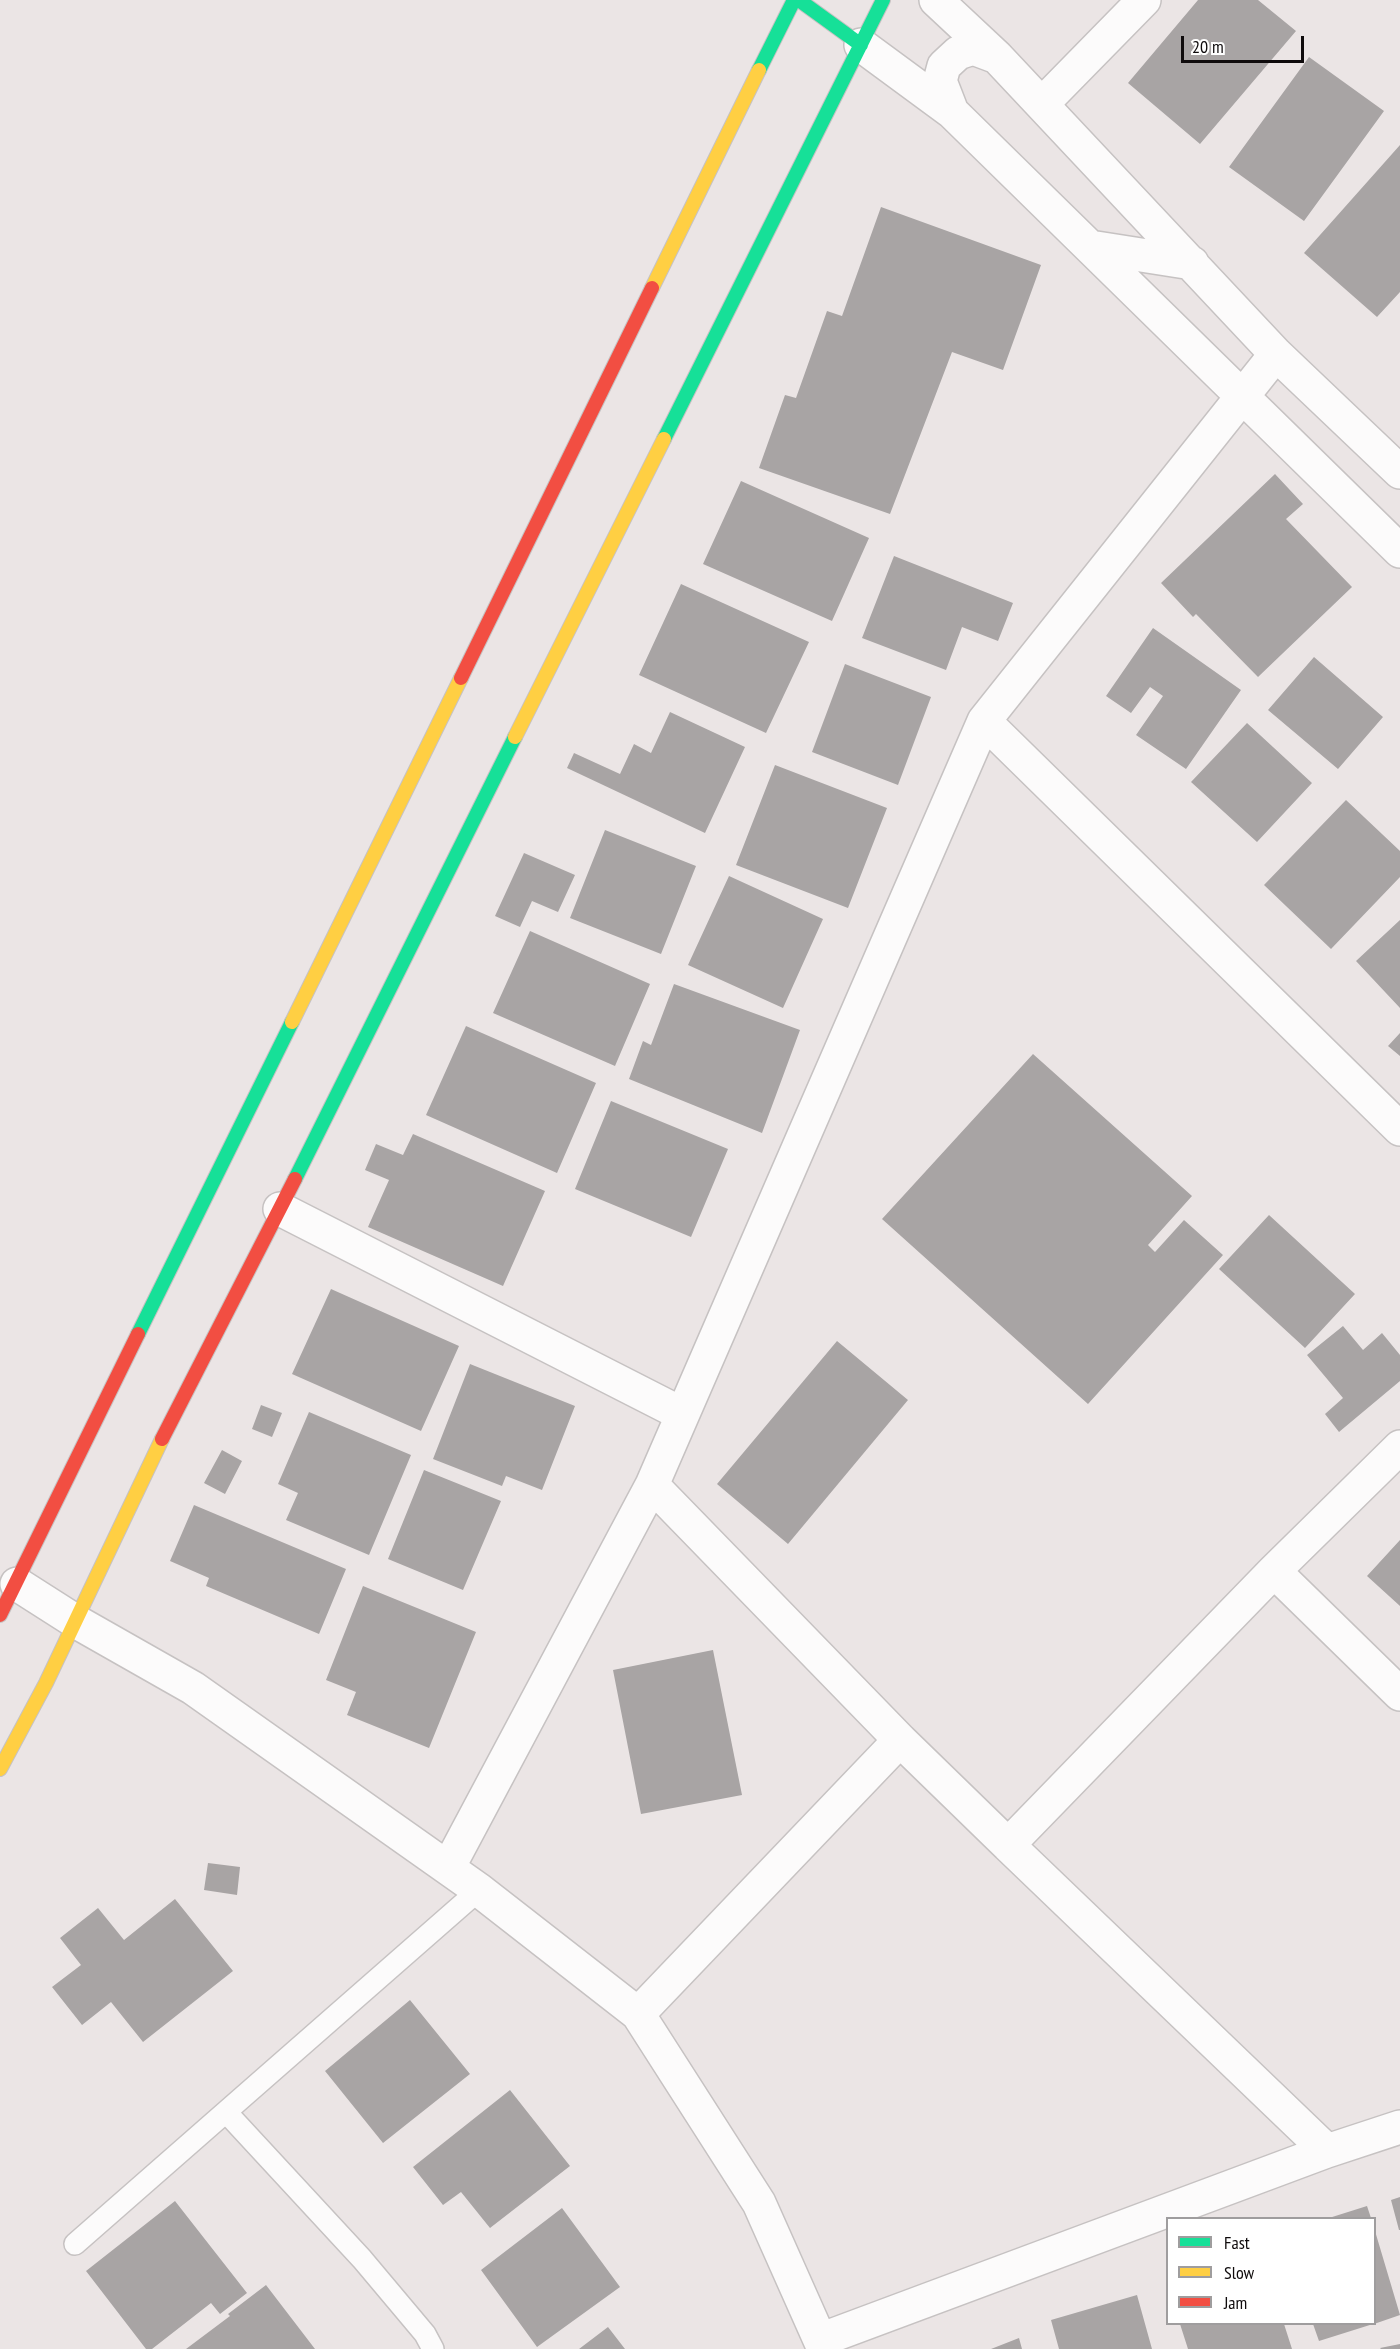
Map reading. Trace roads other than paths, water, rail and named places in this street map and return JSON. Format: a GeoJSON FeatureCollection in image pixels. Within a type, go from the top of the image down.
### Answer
{"type":"FeatureCollection","features":[{"type":"Feature","properties":{"kind":"street"},"geometry":{"type":"LineString","coordinates":[[0,1615],[794,0]]}},
{"type":"Feature","properties":{"kind":"street"},"geometry":{"type":"LineString","coordinates":[[799,0],[952,112],[1400,551]]}},
{"type":"Feature","properties":{"kind":"street"},"geometry":{"type":"LineString","coordinates":[[0,1768],[75,1621],[152,1458],[280,1209],[883,0]]}},
{"type":"Feature","properties":{"kind":"street"},"geometry":{"type":"LineString","coordinates":[[936,0],[1043,103],[1276,354],[1400,472]]}},
{"type":"Feature","properties":{"kind":"street"},"geometry":{"type":"LineString","coordinates":[[1043,103],[1144,0]]}},
{"type":"Feature","properties":{"kind":"street"},"geometry":{"type":"LineString","coordinates":[[952,112],[940,81],[944,66],[958,52],[973,48],[997,57]]}},
{"type":"Feature","properties":{"kind":"street"},"geometry":{"type":"LineString","coordinates":[[1090,247],[1192,263]]}},
{"type":"Feature","properties":{"kind":"street"},"geometry":{"type":"LineString","coordinates":[[448,1868],[651,1485],[984,721],[1276,354]]}},
{"type":"Feature","properties":{"kind":"street"},"geometry":{"type":"LineString","coordinates":[[984,721],[1400,1130]]}},
{"type":"Feature","properties":{"kind":"street"},"geometry":{"type":"LineString","coordinates":[[280,1209],[682,1414]]}},
{"type":"Feature","properties":{"kind":"street"},"geometry":{"type":"LineString","coordinates":[[1008,1845],[1274,1570],[1400,1447]]}},
{"type":"Feature","properties":{"kind":"street"},"geometry":{"type":"LineString","coordinates":[[651,1485],[900,1740],[1327,2151]]}},
{"type":"Feature","properties":{"kind":"street"},"geometry":{"type":"LineString","coordinates":[[1274,1570],[1400,1694]]}},
{"type":"Feature","properties":{"kind":"street"},"geometry":{"type":"LineString","coordinates":[[17,1584],[75,1621],[192,1688],[448,1868],[638,2014],[759,2203],[822,2344],[1327,2151],[1400,2127]]}},
{"type":"Feature","properties":{"kind":"street"},"geometry":{"type":"LineString","coordinates":[[638,2014],[900,1740]]}},
{"type":"Feature","properties":{"kind":"lane"},"geometry":{"type":"LineString","coordinates":[[75,2244],[478,1890]]}},
{"type":"Feature","properties":{"kind":"lane"},"geometry":{"type":"LineString","coordinates":[[226,2112],[362,2259],[425,2334],[433,2349]]}}]}
